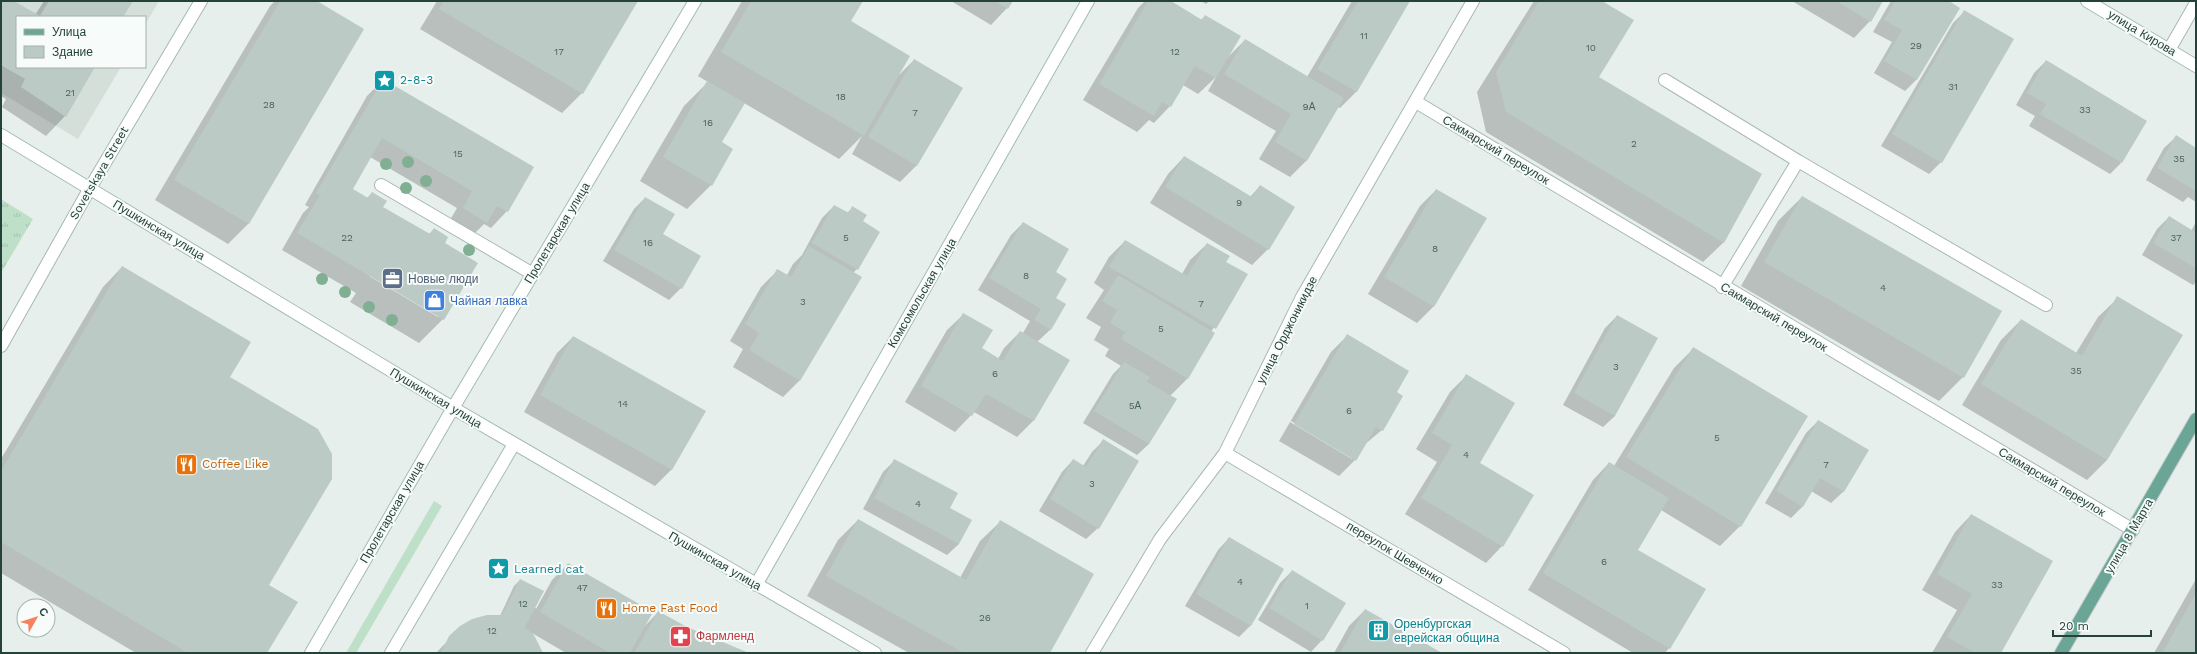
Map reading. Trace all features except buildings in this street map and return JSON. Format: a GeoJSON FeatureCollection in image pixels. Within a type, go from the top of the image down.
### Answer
{"type":"FeatureCollection","features":[{"type":"Feature","properties":{"kind":"main road","name":"Sovetskaya Street"},"geometry":{"type":"LineString","coordinates":[[1,346],[90,188],[201,1]]}},
{"type":"Feature","properties":{"kind":"main road","name":"Пролетарская улица"},"geometry":{"type":"LineString","coordinates":[[311,653],[453,408],[695,1]]}},
{"type":"Feature","properties":{"kind":"main road","name":"Комсомольская улица"},"geometry":{"type":"LineString","coordinates":[[756,585],[1088,1]]}},
{"type":"Feature","properties":{"kind":"main road","name":"улица Орджоникидзе"},"geometry":{"type":"LineString","coordinates":[[1092,653],[1160,539],[1225,453],[1302,297],[1473,1]]}},
{"type":"Feature","properties":{"kind":"main road","name":"улица Кирова"},"geometry":{"type":"LineString","coordinates":[[2088,1],[2196,66]]}},
{"type":"Feature","properties":{"kind":"main road"},"geometry":{"type":"LineString","coordinates":[[2169,50],[2196,3]]}},
{"type":"Feature","properties":{"kind":"main road"},"geometry":{"type":"LineString","coordinates":[[1666,80],[1798,162],[2046,305]]}},
{"type":"Feature","properties":{"kind":"main road","name":"Сакмарский переулок"},"geometry":{"type":"LineString","coordinates":[[1416,102],[1722,287],[2133,530]]}},
{"type":"Feature","properties":{"kind":"main road","name":"Пушкинская улица"},"geometry":{"type":"LineString","coordinates":[[1,135],[453,408],[875,653]]}},
{"type":"Feature","properties":{"kind":"main road"},"geometry":{"type":"LineString","coordinates":[[1722,287],[1798,162]]}},
{"type":"Feature","properties":{"kind":"main road"},"geometry":{"type":"LineString","coordinates":[[381,185],[533,274]]}},
{"type":"Feature","properties":{"kind":"main road","name":"улица 8 Марта"},"geometry":{"type":"LineString","coordinates":[[2061,653],[2196,419]]}},
{"type":"Feature","properties":{"kind":"main road"},"geometry":{"type":"LineString","coordinates":[[391,653],[514,444]]}},
{"type":"Feature","properties":{"kind":"main road","name":"переулок Шевченко"},"geometry":{"type":"LineString","coordinates":[[1225,453],[1564,653]]}},
{"type":"Feature","properties":{"kind":"shaded area"},"geometry":{"type":"Polygon","coordinates":[[[1,1],[159,1],[146,23],[146,16],[16,16],[16,68],[120,68],[78,139],[1,93],[1,1]]]}},
{"type":"Feature","properties":{"kind":"green space"},"geometry":{"type":"Polygon","coordinates":[[[1,199],[33,219],[1,273],[1,199]]]}},
{"type":"Feature","properties":{"kind":"green space"},"geometry":{"type":"Polygon","coordinates":[[[434,501],[442,506],[356,653],[346,653],[434,501]]]}},
{"type":"Feature","properties":{"kind":"place","name":"2-8-3"},"geometry":{"type":"Point","coordinates":[385,80]}},
{"type":"Feature","properties":{"kind":"place","name":"Новые люди"},"geometry":{"type":"Point","coordinates":[393,279]}},
{"type":"Feature","properties":{"kind":"place","name":"Чайная лавка"},"geometry":{"type":"Point","coordinates":[434,301]}},
{"type":"Feature","properties":{"kind":"place","name":"Coffee Like"},"geometry":{"type":"Point","coordinates":[186,464]}},
{"type":"Feature","properties":{"kind":"place","name":"Learned cat"},"geometry":{"type":"Point","coordinates":[498,569]}},
{"type":"Feature","properties":{"kind":"place","name":"Home Fast Food"},"geometry":{"type":"Point","coordinates":[607,608]}},
{"type":"Feature","properties":{"kind":"place","name":"Оренбургская еврейская община"},"geometry":{"type":"Point","coordinates":[1378,631]}},
{"type":"Feature","properties":{"kind":"place","name":"Фармленд"},"geometry":{"type":"Point","coordinates":[681,636]}}]}
